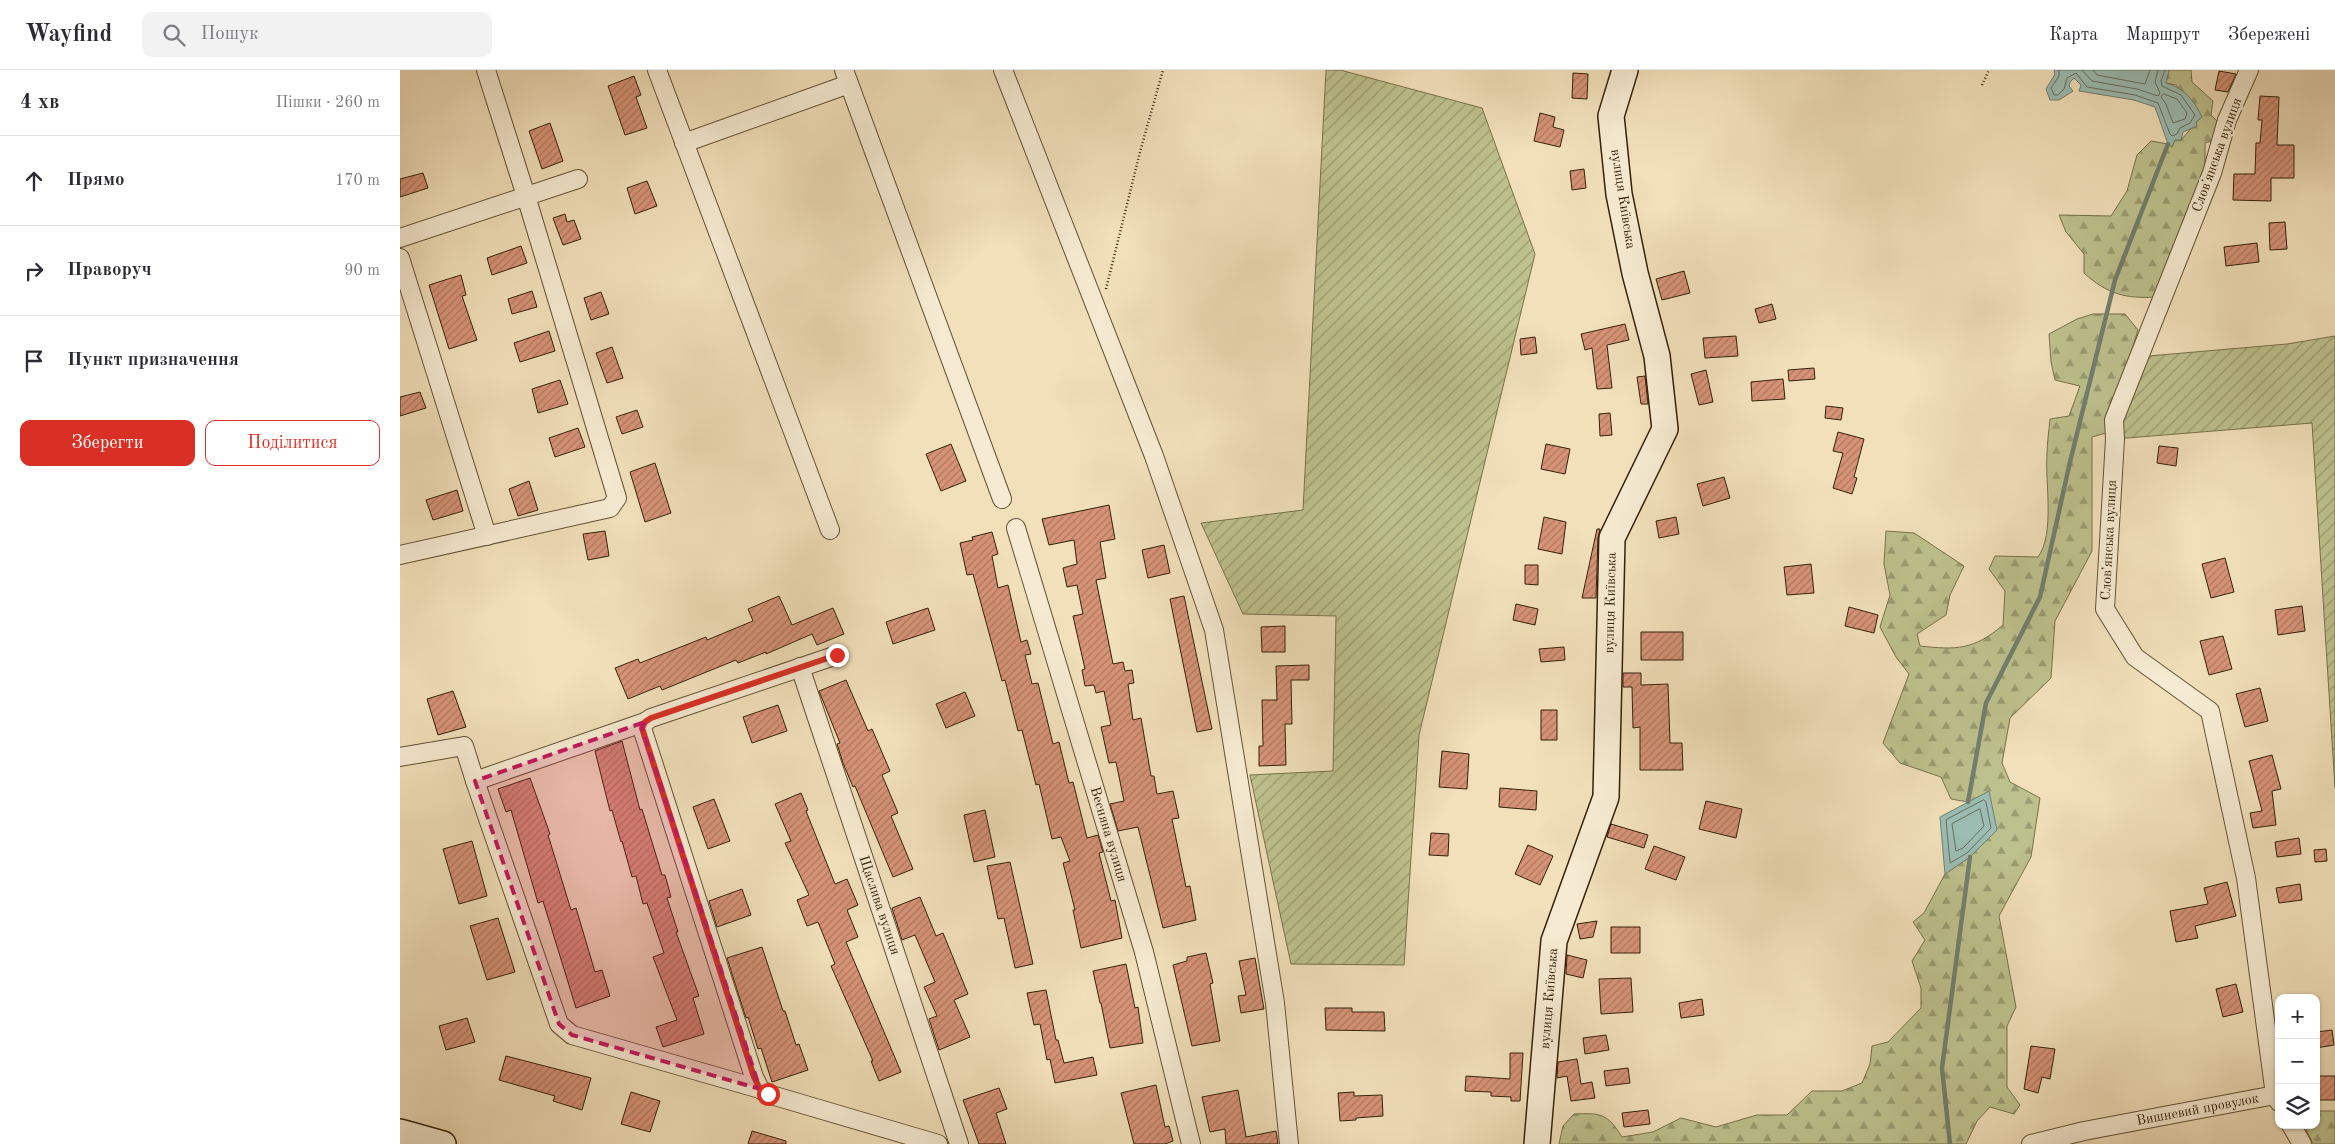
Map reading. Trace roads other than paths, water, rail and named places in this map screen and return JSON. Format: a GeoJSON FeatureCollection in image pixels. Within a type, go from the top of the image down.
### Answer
{"type":"FeatureCollection","features":[{"type":"Feature","properties":{"kind":"street"},"geometry":{"type":"LineString","coordinates":[[400,555],[610,508],[617,498],[486,70]]}},
{"type":"Feature","properties":{"kind":"street"},"geometry":{"type":"LineString","coordinates":[[657,70],[830,530]]}},
{"type":"Feature","properties":{"kind":"street"},"geometry":{"type":"LineString","coordinates":[[1003,70],[1154,456],[1214,630],[1275,1003],[1289,1144]]}},
{"type":"Feature","properties":{"kind":"street","name":"вулиця Київська"},"geometry":{"type":"LineString","coordinates":[[1537,1144],[1554,941],[1606,797],[1612,538],[1665,429],[1656,356],[1635,273],[1619,194],[1612,116],[1625,70]]}},
{"type":"Feature","properties":{"kind":"street","name":"Словʼянська вулиця"},"geometry":{"type":"LineString","coordinates":[[2249,70],[2228,120],[2212,172],[2114,420],[2115,438],[2105,609],[2135,657],[2210,711],[2246,878],[2275,1084]]}},
{"type":"Feature","properties":{"kind":"street"},"geometry":{"type":"LineString","coordinates":[[684,143],[847,77],[1002,499]]}},
{"type":"Feature","properties":{"kind":"street"},"geometry":{"type":"LineString","coordinates":[[400,238],[578,179]]}},
{"type":"Feature","properties":{"kind":"street"},"geometry":{"type":"LineString","coordinates":[[400,258],[487,536]]}},
{"type":"Feature","properties":{"kind":"street","name":"Весняна вулиця"},"geometry":{"type":"LineString","coordinates":[[1016,528],[1144,952],[1190,1144]]}},
{"type":"Feature","properties":{"kind":"street"},"geometry":{"type":"LineString","coordinates":[[475,781],[837,655]]}},
{"type":"Feature","properties":{"kind":"street","name":"Щаслива вулиця"},"geometry":{"type":"LineString","coordinates":[[800,667],[959,1144]]}},
{"type":"Feature","properties":{"kind":"street"},"geometry":{"type":"LineString","coordinates":[[645,722],[642,728],[754,1077],[760,1089]]}},
{"type":"Feature","properties":{"kind":"street"},"geometry":{"type":"LineString","coordinates":[[400,757],[464,746],[559,1024],[572,1035],[760,1089],[768,1094],[938,1144]]}},
{"type":"Feature","properties":{"kind":"street","name":"Вишневий провулок"},"geometry":{"type":"LineString","coordinates":[[2031,1144],[2084,1131],[2275,1098]]}},
{"type":"Feature","properties":{"kind":"street"},"geometry":{"type":"LineString","coordinates":[[2293,1129],[2302,1144]]}},
{"type":"Feature","properties":{"kind":"street"},"geometry":{"type":"LineString","coordinates":[[400,1132],[443,1144]]}},
{"type":"Feature","properties":{"kind":"water"},"geometry":{"type":"Polygon","coordinates":[[[2054,70],[2169,70],[2166,83],[2183,91],[2196,105],[2202,117],[2196,122],[2197,126],[2183,132],[2181,140],[2175,140],[2172,147],[2168,144],[2155,107],[2134,100],[2079,91],[2081,85],[2074,78],[2069,86],[2073,91],[2059,100],[2050,100],[2046,89],[2055,74],[2054,70]]]}},
{"type":"Feature","properties":{"kind":"water"},"geometry":{"type":"Polygon","coordinates":[[[1989,791],[1997,830],[1970,857],[1945,874],[1940,817],[1989,791]]]}},
{"type":"Feature","properties":{"kind":"waterway"},"geometry":{"type":"LineString","coordinates":[[1968,802],[1986,703],[2040,597],[2070,462],[2115,280],[2168,144]]}},
{"type":"Feature","properties":{"kind":"waterway"},"geometry":{"type":"LineString","coordinates":[[1950,1144],[1942,1068],[1970,857]]}}]}
